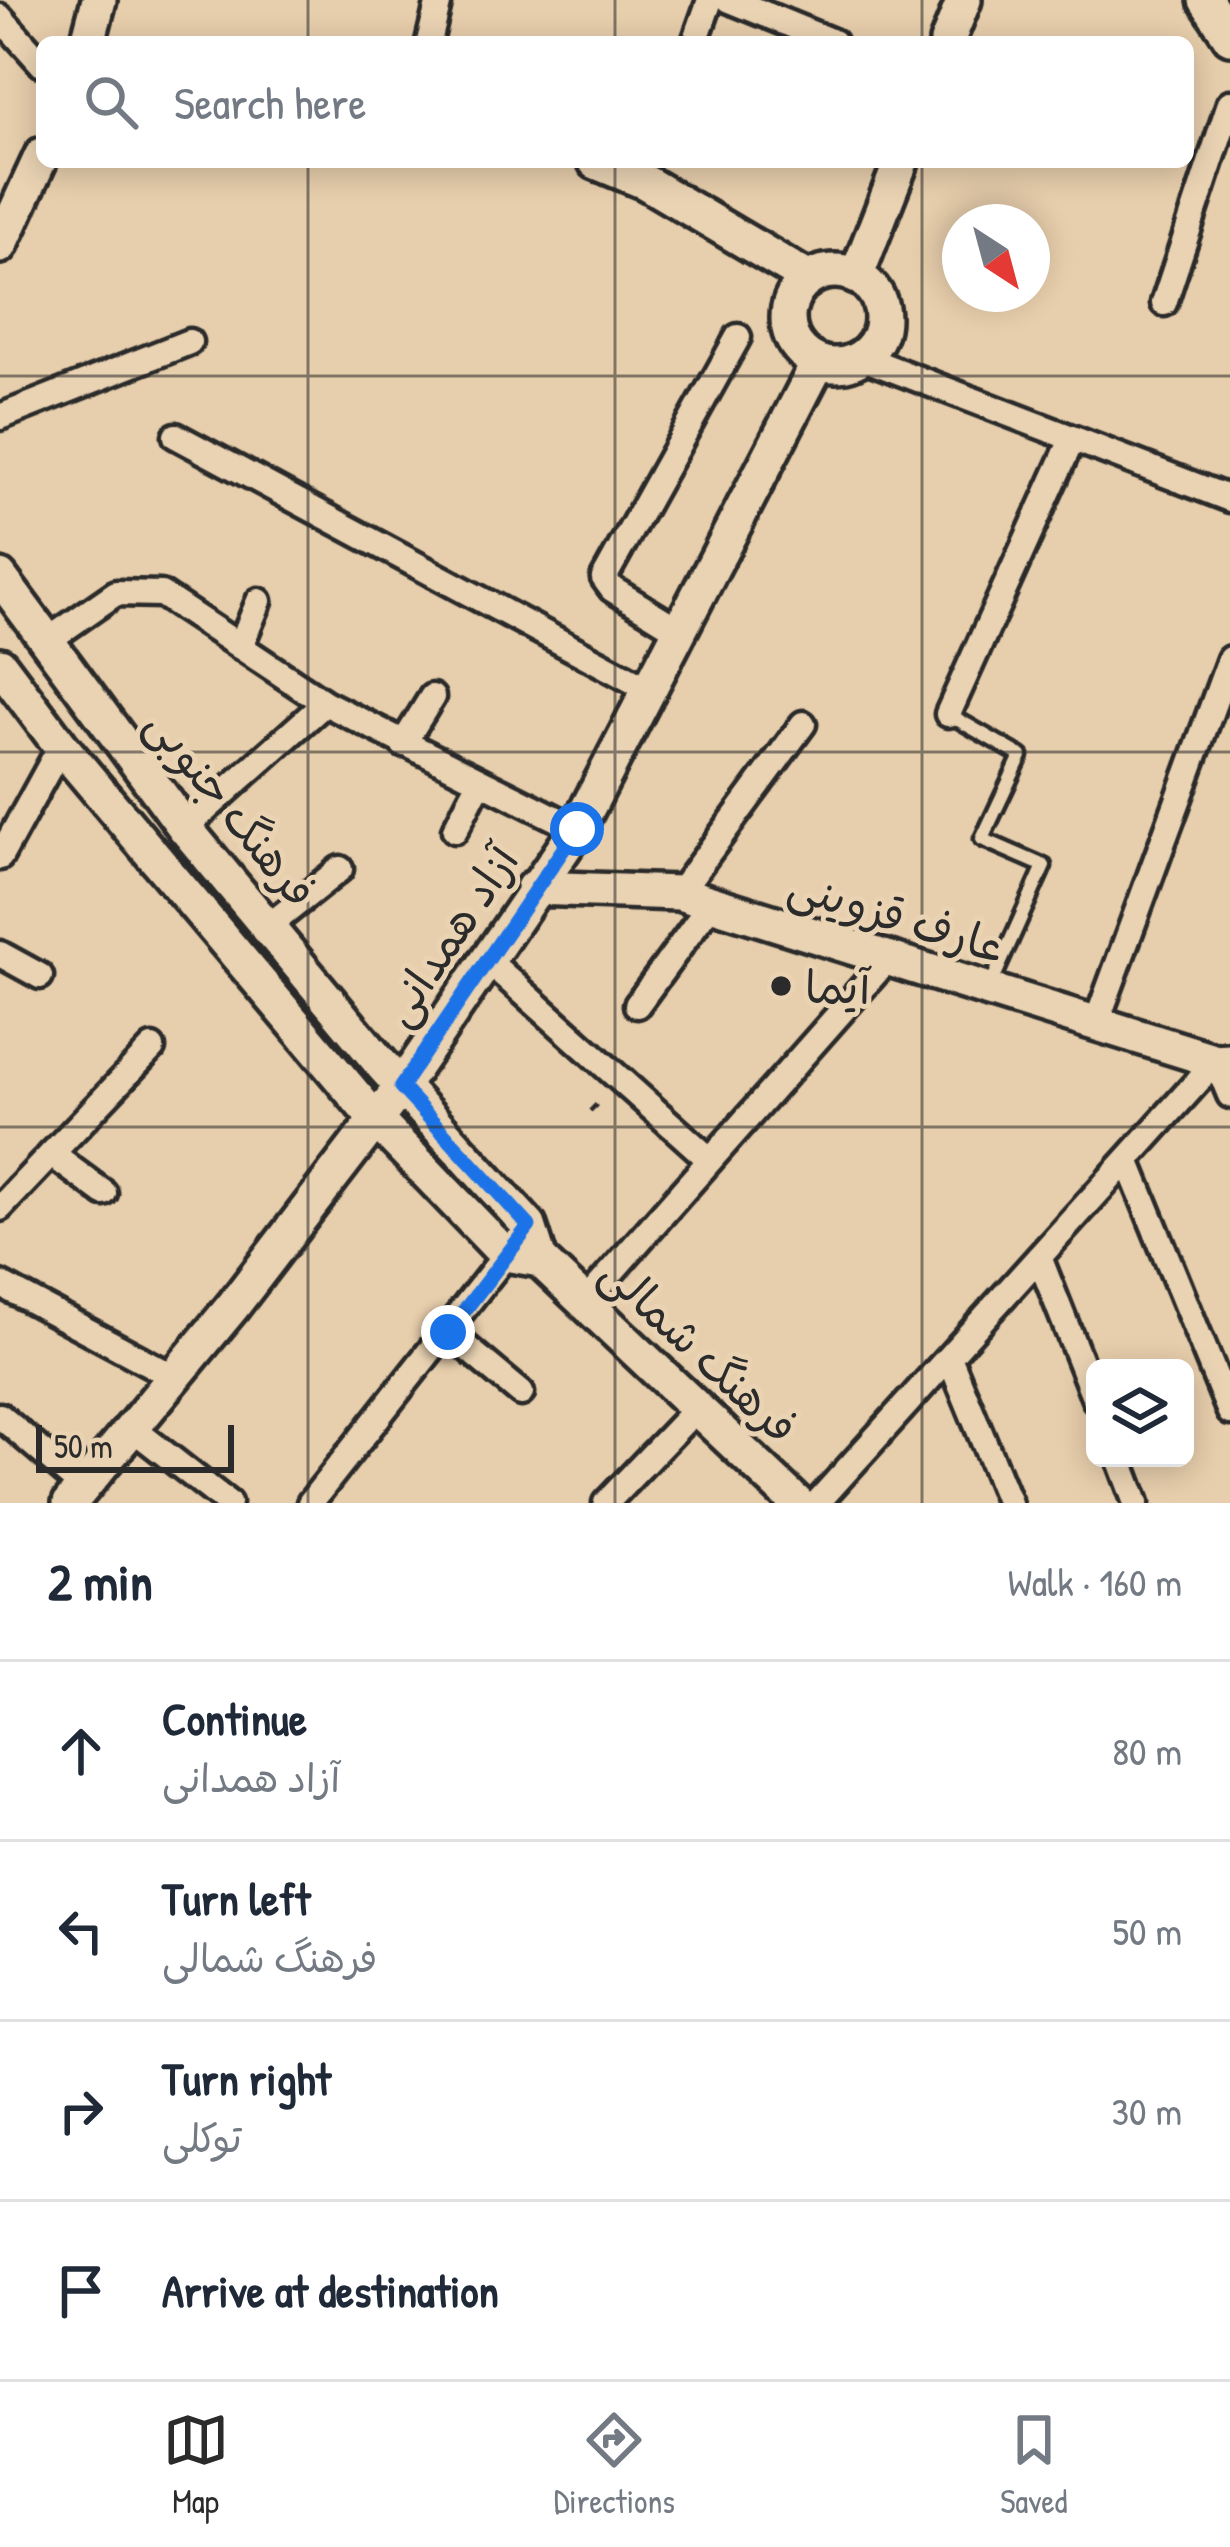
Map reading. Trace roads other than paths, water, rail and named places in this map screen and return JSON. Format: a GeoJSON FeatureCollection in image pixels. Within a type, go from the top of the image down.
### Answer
{"type":"FeatureCollection","features":[{"type":"Feature","properties":{"kind":"street"},"geometry":{"type":"LineString","coordinates":[[90,36],[99,0]]}},
{"type":"Feature","properties":{"kind":"street"},"geometry":{"type":"LineString","coordinates":[[431,36],[440,0]]}},
{"type":"Feature","properties":{"kind":"street"},"geometry":{"type":"LineString","coordinates":[[697,36],[710,0]]}},
{"type":"Feature","properties":{"kind":"street"},"geometry":{"type":"LineString","coordinates":[[730,0],[818,36]]}},
{"type":"Feature","properties":{"kind":"street"},"geometry":{"type":"LineString","coordinates":[[949,36],[964,0]]}},
{"type":"Feature","properties":{"kind":"street"},"geometry":{"type":"LineString","coordinates":[[1205,0],[1230,38]]}},
{"type":"Feature","properties":{"kind":"street"},"geometry":{"type":"LineString","coordinates":[[0,17],[36,57]]}},
{"type":"Feature","properties":{"kind":"street"},"geometry":{"type":"LineString","coordinates":[[1164,302],[1230,103]]}},
{"type":"Feature","properties":{"kind":"street"},"geometry":{"type":"LineString","coordinates":[[0,246],[36,168]]}},
{"type":"Feature","properties":{"kind":"street"},"geometry":{"type":"LineString","coordinates":[[856,277],[899,168]]}},
{"type":"Feature","properties":{"kind":"street"},"geometry":{"type":"LineString","coordinates":[[649,172],[809,279]]}},
{"type":"Feature","properties":{"kind":"street"},"geometry":{"type":"LineString","coordinates":[[832,272],[856,277],[878,300],[880,331],[861,357],[833,365],[818,362],[795,344],[788,316],[798,289],[809,279],[832,272]]}},
{"type":"Feature","properties":{"kind":"street"},"geometry":{"type":"LineString","coordinates":[[679,629],[612,590],[604,578],[737,337]]}},
{"type":"Feature","properties":{"kind":"street"},"geometry":{"type":"LineString","coordinates":[[0,417],[189,342]]}},
{"type":"Feature","properties":{"kind":"street"},"geometry":{"type":"LineString","coordinates":[[861,357],[1071,442],[1230,499]]}},
{"type":"Feature","properties":{"kind":"street","name":"آزاد همدانی"},"geometry":{"type":"LineString","coordinates":[[76,1495],[401,1087],[577,829],[818,362]]}},
{"type":"Feature","properties":{"kind":"street"},"geometry":{"type":"LineString","coordinates":[[176,436],[650,690]]}},
{"type":"Feature","properties":{"kind":"street"},"geometry":{"type":"LineString","coordinates":[[948,714],[1071,442]]}},
{"type":"Feature","properties":{"kind":"street","name":"فرهنگ جنوبی"},"geometry":{"type":"LineString","coordinates":[[0,577],[184,828],[270,925],[401,1087]]}},
{"type":"Feature","properties":{"kind":"street"},"geometry":{"type":"LineString","coordinates":[[47,641],[116,593],[161,594],[325,703],[577,829]]}},
{"type":"Feature","properties":{"kind":"street"},"geometry":{"type":"LineString","coordinates":[[240,647],[259,602]]}},
{"type":"Feature","properties":{"kind":"street"},"geometry":{"type":"LineString","coordinates":[[1097,1021],[1230,659]]}},
{"type":"Feature","properties":{"kind":"street","name":"فرهنگ جنوبی"},"geometry":{"type":"LineString","coordinates":[[0,665],[61,746],[375,1119]]}},
{"type":"Feature","properties":{"kind":"street"},"geometry":{"type":"LineString","coordinates":[[403,744],[432,697]]}},
{"type":"Feature","properties":{"kind":"street"},"geometry":{"type":"LineString","coordinates":[[184,828],[325,703]]}},
{"type":"Feature","properties":{"kind":"street"},"geometry":{"type":"LineString","coordinates":[[637,1005],[694,899],[802,724]]}},
{"type":"Feature","properties":{"kind":"street"},"geometry":{"type":"LineString","coordinates":[[0,857],[61,746]]}},
{"type":"Feature","properties":{"kind":"street"},"geometry":{"type":"LineString","coordinates":[[455,830],[479,783]]}},
{"type":"Feature","properties":{"kind":"street"},"geometry":{"type":"LineString","coordinates":[[270,925],[340,869]]}},
{"type":"Feature","properties":{"kind":"street","name":"عارف قزوینی"},"geometry":{"type":"LineString","coordinates":[[533,888],[694,899],[885,962],[1223,1060]]}},
{"type":"Feature","properties":{"kind":"street"},"geometry":{"type":"LineString","coordinates":[[0,954],[40,976]]}},
{"type":"Feature","properties":{"kind":"street"},"geometry":{"type":"LineString","coordinates":[[486,959],[710,1160]]}},
{"type":"Feature","properties":{"kind":"street"},"geometry":{"type":"LineString","coordinates":[[585,1302],[885,962]]}},
{"type":"Feature","properties":{"kind":"street"},"geometry":{"type":"LineString","coordinates":[[0,1208],[152,1048]]}},
{"type":"Feature","properties":{"kind":"street"},"geometry":{"type":"LineString","coordinates":[[1223,1060],[1230,1095]]}},
{"type":"Feature","properties":{"kind":"street"},"geometry":{"type":"LineString","coordinates":[[817,1503],[1126,1160],[1223,1060]]}},
{"type":"Feature","properties":{"kind":"street","name":"فرهنگ شمالی"},"geometry":{"type":"LineString","coordinates":[[401,1087],[529,1226],[541,1260],[797,1503]]}},
{"type":"Feature","properties":{"kind":"street"},"geometry":{"type":"LineString","coordinates":[[375,1119],[505,1254]]}},
{"type":"Feature","properties":{"kind":"street"},"geometry":{"type":"LineString","coordinates":[[51,1154],[104,1193]]}},
{"type":"Feature","properties":{"kind":"street"},"geometry":{"type":"LineString","coordinates":[[1126,1160],[1230,1412]]}},
{"type":"Feature","properties":{"kind":"street"},"geometry":{"type":"LineString","coordinates":[[310,1503],[529,1226]]}},
{"type":"Feature","properties":{"kind":"street","name":"فرهنگ شمالی"},"geometry":{"type":"LineString","coordinates":[[505,1254],[541,1260]]}},
{"type":"Feature","properties":{"kind":"street"},"geometry":{"type":"LineString","coordinates":[[1039,1257],[1086,1376]]}},
{"type":"Feature","properties":{"kind":"street"},"geometry":{"type":"LineString","coordinates":[[0,1284],[174,1377]]}},
{"type":"Feature","properties":{"kind":"street"},"geometry":{"type":"LineString","coordinates":[[448,1332],[521,1393]]}},
{"type":"Feature","properties":{"kind":"street"},"geometry":{"type":"LineString","coordinates":[[949,1357],[1010,1503]]}},
{"type":"Feature","properties":{"kind":"street"},"geometry":{"type":"LineString","coordinates":[[606,1503],[697,1408]]}},
{"type":"Feature","properties":{"kind":"street"},"geometry":{"type":"LineString","coordinates":[[0,1416],[76,1495]]}},
{"type":"Feature","properties":{"kind":"street"},"geometry":{"type":"LineString","coordinates":[[132,1428],[228,1503]]}},
{"type":"Feature","properties":{"kind":"street"},"geometry":{"type":"LineString","coordinates":[[1122,1467],[1136,1503]]}},
{"type":"Feature","properties":{"kind":"lane"},"geometry":{"type":"LineString","coordinates":[[948,714],[1022,756],[982,839],[1044,866],[988,991]]}},
{"type":"Feature","properties":{"kind":"place","name":"آيما"},"geometry":{"type":"Point","coordinates":[781,986]}}]}
